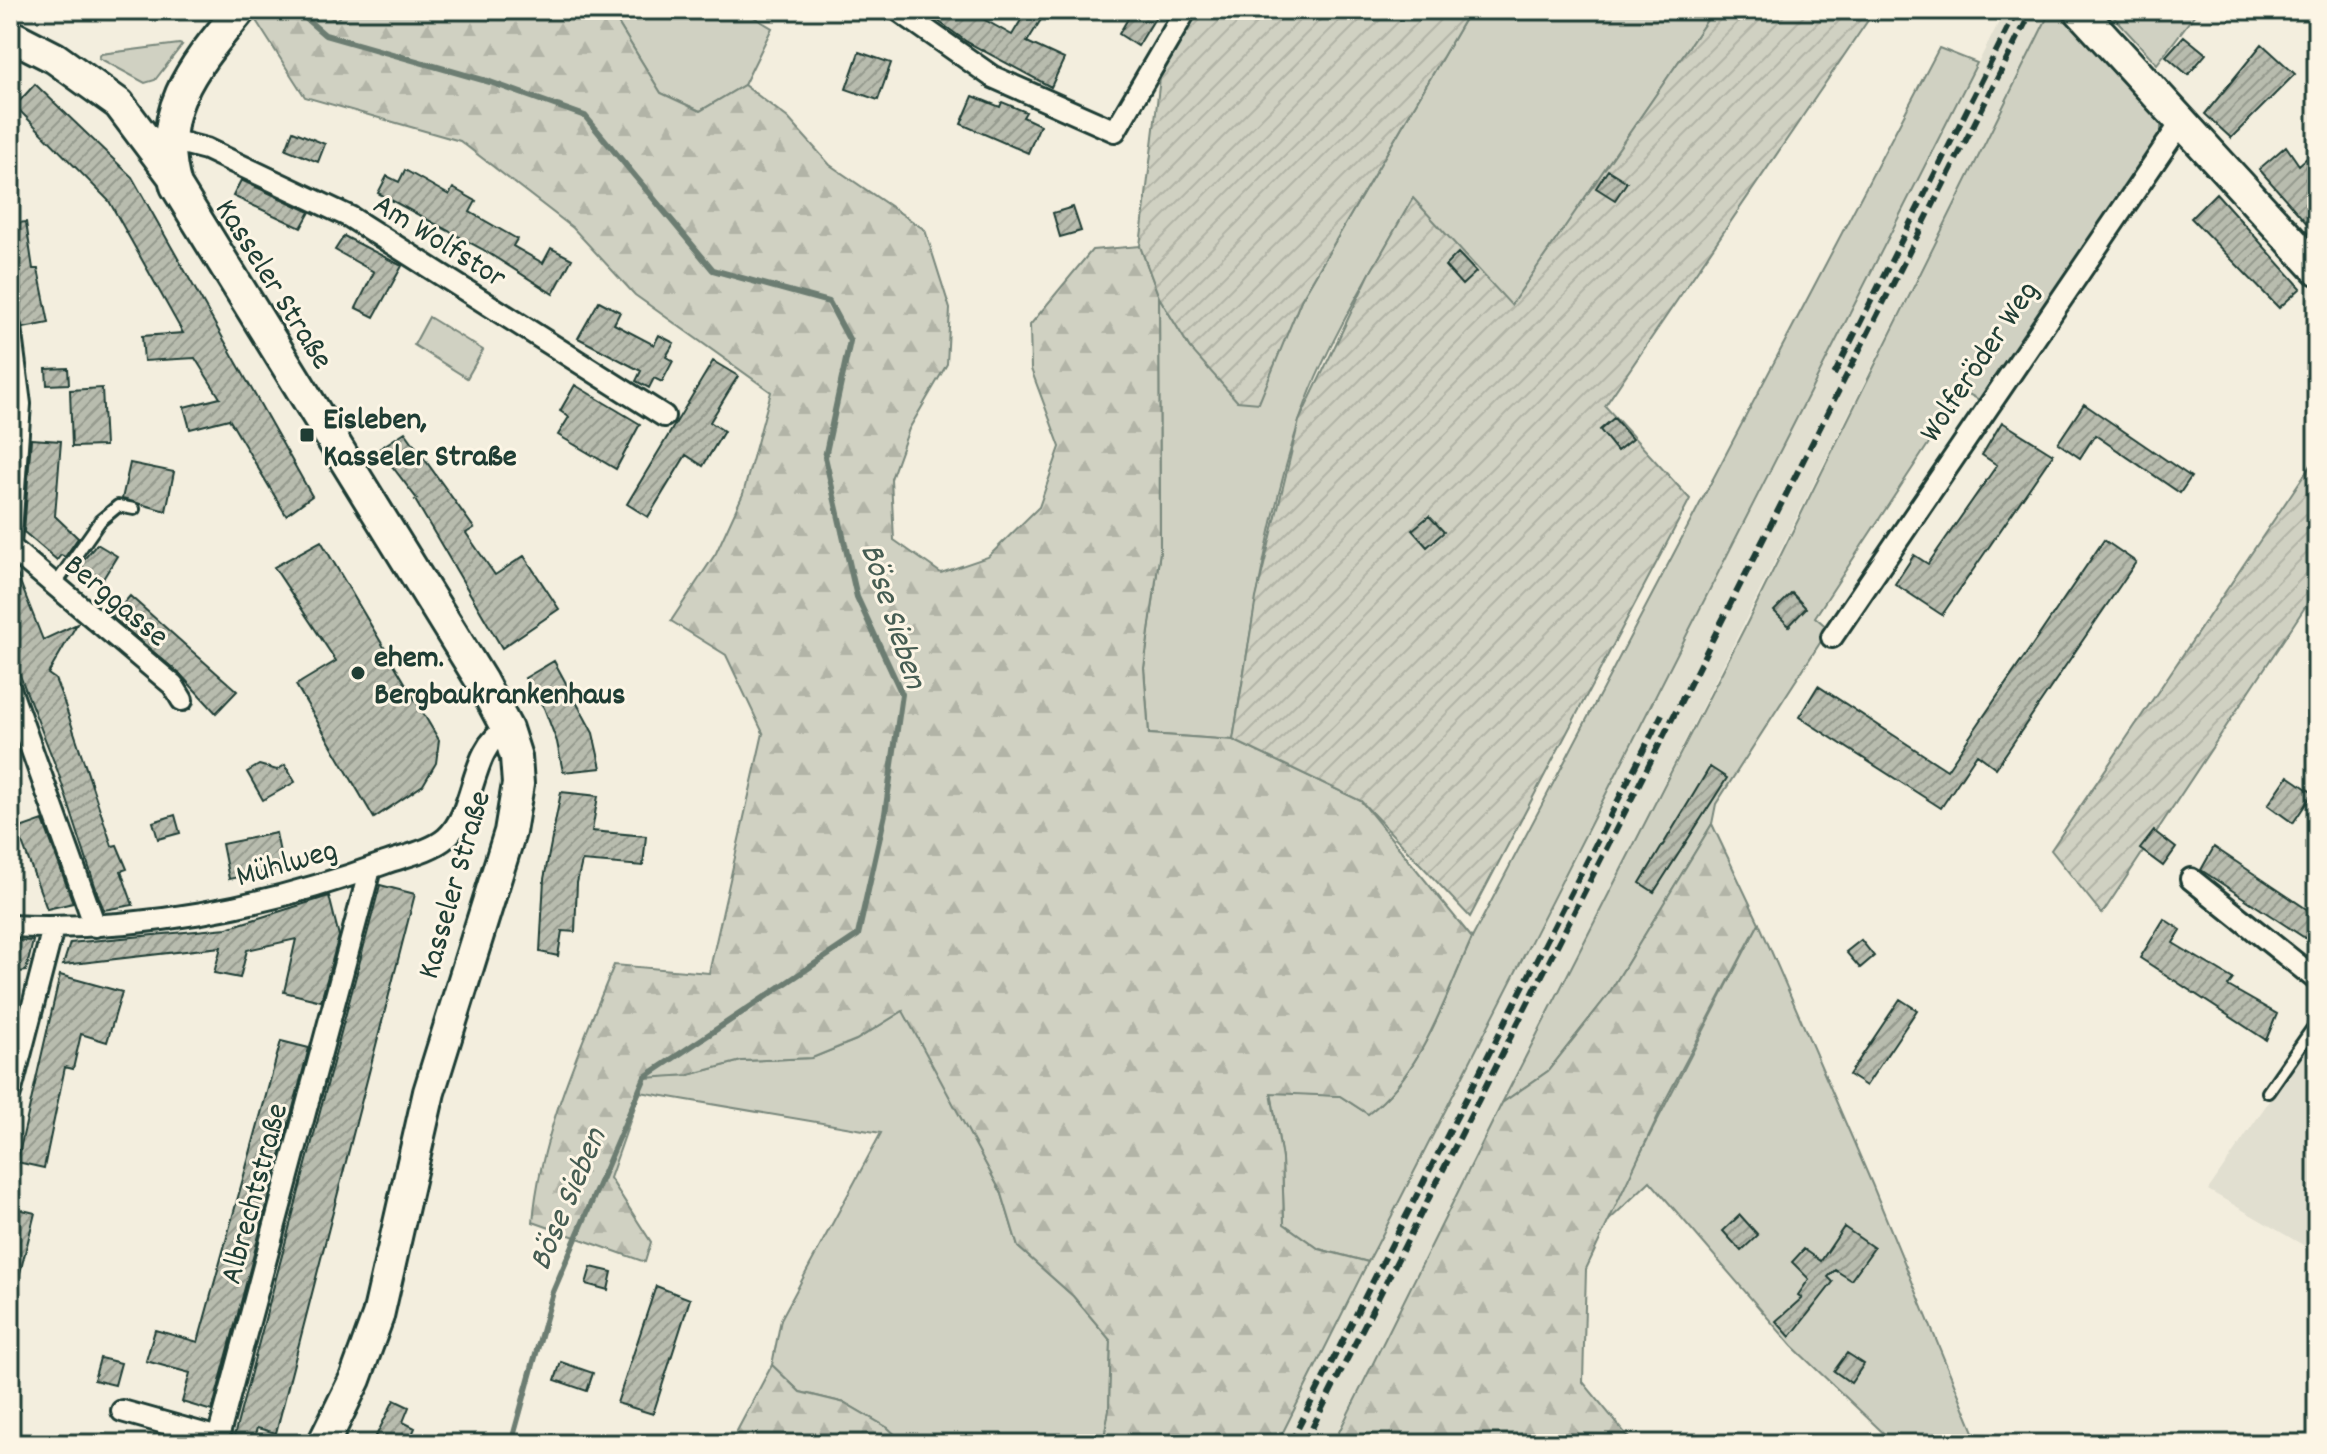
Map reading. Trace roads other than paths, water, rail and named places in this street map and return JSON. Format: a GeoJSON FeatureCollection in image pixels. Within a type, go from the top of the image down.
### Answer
{"type":"FeatureCollection","features":[{"type":"Feature","properties":{"kind":"main road"},"geometry":{"type":"LineString","coordinates":[[174,109],[185,79],[240,10]]}},
{"type":"Feature","properties":{"kind":"main road"},"geometry":{"type":"LineString","coordinates":[[2079,10],[2317,269]]}},
{"type":"Feature","properties":{"kind":"main road","name":"Kasseler Straße"},"geometry":{"type":"LineString","coordinates":[[10,35],[66,65],[119,104],[174,177]]}},
{"type":"Feature","properties":{"kind":"main road","name":"Kasseler Straße"},"geometry":{"type":"LineString","coordinates":[[119,104],[140,110],[174,109],[171,140],[174,177],[180,196],[438,610],[507,729],[518,777],[505,854],[429,1092],[374,1331],[323,1444]]}},
{"type":"Feature","properties":{"kind":"street"},"geometry":{"type":"LineString","coordinates":[[898,10],[993,77],[1115,131],[1186,10]]}},
{"type":"Feature","properties":{"kind":"street","name":"Wolferöder Weg"},"geometry":{"type":"LineString","coordinates":[[1832,637],[2181,123]]}},
{"type":"Feature","properties":{"kind":"street","name":"Am Wolfstor"},"geometry":{"type":"LineString","coordinates":[[171,140],[206,149],[350,217],[664,416]]}},
{"type":"Feature","properties":{"kind":"street","name":"Berggasse"},"geometry":{"type":"LineString","coordinates":[[10,327],[20,404],[10,547],[173,685],[182,700]]}},
{"type":"Feature","properties":{"kind":"street"},"geometry":{"type":"LineString","coordinates":[[10,689],[95,926]]}},
{"type":"Feature","properties":{"kind":"street","name":"Mühlweg"},"geometry":{"type":"LineString","coordinates":[[10,926],[95,926],[200,915],[370,869],[431,846],[449,835],[492,740],[507,729]]}},
{"type":"Feature","properties":{"kind":"street","name":"Albrechtstraße"},"geometry":{"type":"LineString","coordinates":[[122,1411],[218,1438],[370,869]]}},
{"type":"Feature","properties":{"kind":"street"},"geometry":{"type":"LineString","coordinates":[[2191,879],[2317,980]]}},
{"type":"Feature","properties":{"kind":"street"},"geometry":{"type":"LineString","coordinates":[[10,1094],[53,928]]}},
{"type":"Feature","properties":{"kind":"lane"},"geometry":{"type":"LineString","coordinates":[[55,585],[100,521],[118,506],[134,509]]}},
{"type":"Feature","properties":{"kind":"lane"},"geometry":{"type":"LineString","coordinates":[[2268,1092],[2317,1022]]}},
{"type":"Feature","properties":{"kind":"waterway","name":"Böse Sieben"},"geometry":{"type":"LineString","coordinates":[[296,10],[325,35],[490,82],[585,116],[713,270],[829,302],[850,341],[825,457],[857,597],[902,694],[885,814],[858,935],[645,1077],[553,1292],[511,1444]]}},
{"type":"Feature","properties":{"kind":"railway"},"geometry":{"type":"LineString","coordinates":[[1834,375],[2017,10]]}},
{"type":"Feature","properties":{"kind":"railway"},"geometry":{"type":"LineString","coordinates":[[1304,1444],[2032,10]]}},
{"type":"Feature","properties":{"kind":"railway"},"geometry":{"type":"LineString","coordinates":[[1290,1444],[1662,714]]}},
{"type":"Feature","properties":{"kind":"place","name":"Eisleben, Kasseler Straße"},"geometry":{"type":"Point","coordinates":[307,435]}},
{"type":"Feature","properties":{"kind":"place","name":"ehem. Bergbaukrankenhaus"},"geometry":{"type":"Point","coordinates":[358,673]}}]}
